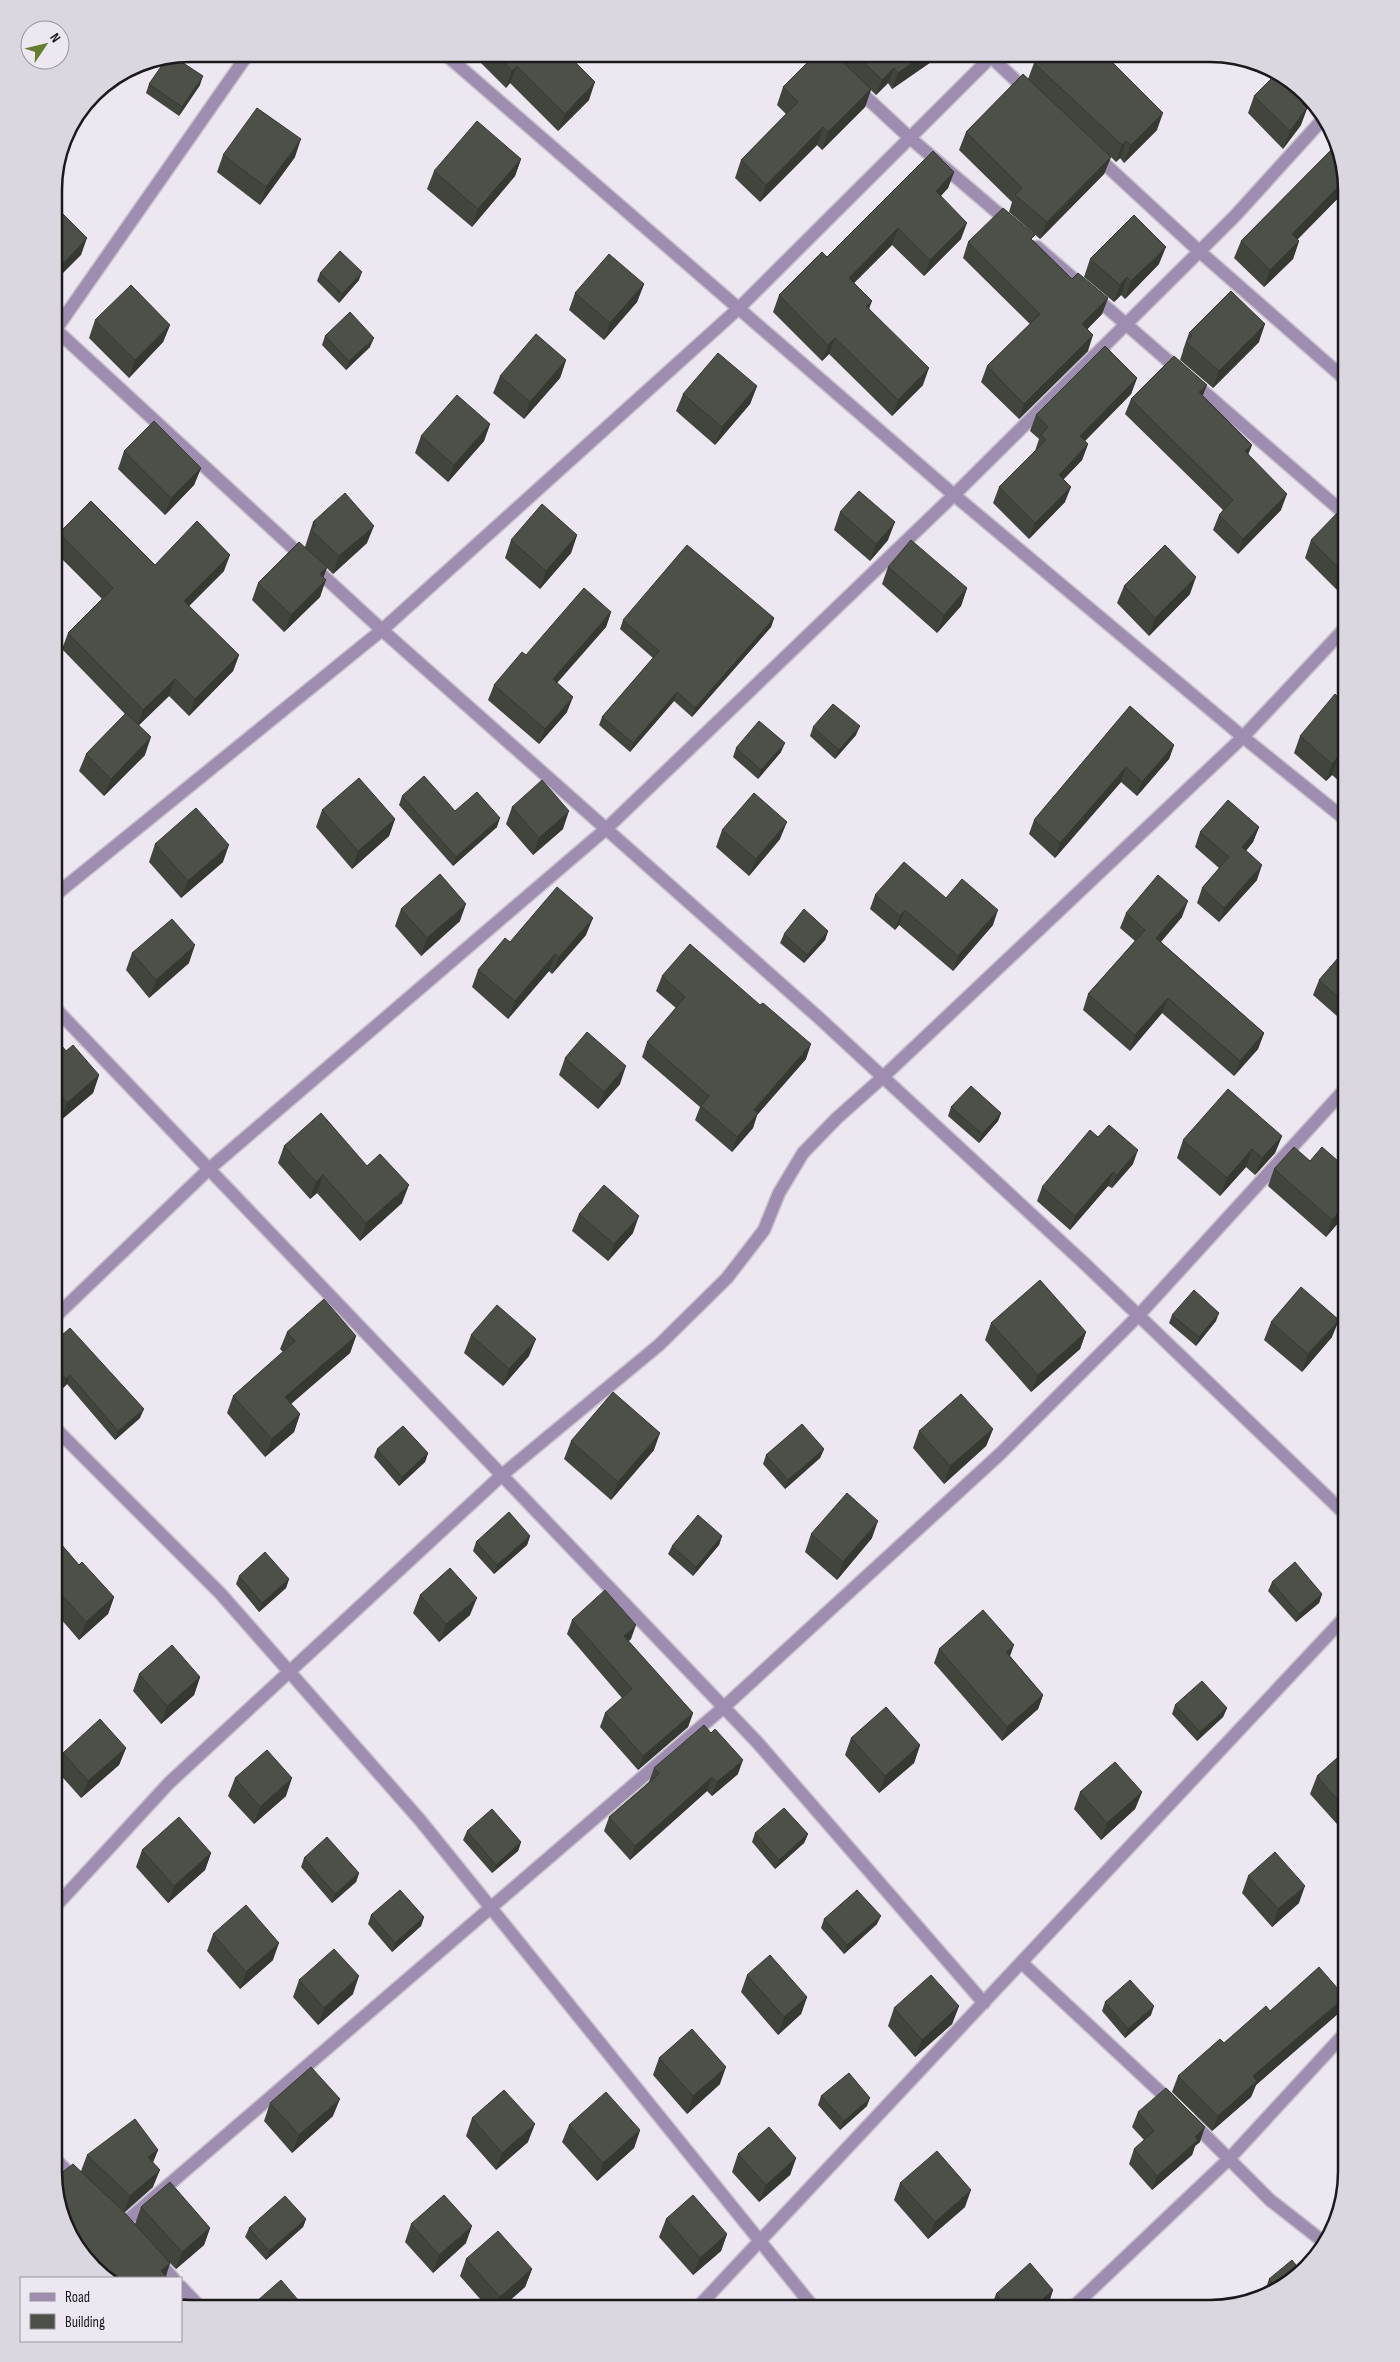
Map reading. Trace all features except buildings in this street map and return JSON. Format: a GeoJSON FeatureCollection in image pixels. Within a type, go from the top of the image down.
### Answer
{"type":"FeatureCollection","features":[{"type":"Feature","properties":{"kind":"street"},"geometry":{"type":"LineString","coordinates":[[63,319],[242,62]]}},
{"type":"Feature","properties":{"kind":"street"},"geometry":{"type":"LineString","coordinates":[[455,62],[954,495],[1243,737],[1338,814]]}},
{"type":"Feature","properties":{"kind":"street"},"geometry":{"type":"LineString","coordinates":[[63,889],[382,630],[739,308],[985,63]]}},
{"type":"Feature","properties":{"kind":"street"},"geometry":{"type":"LineString","coordinates":[[999,63],[1041,104]]}},
{"type":"Feature","properties":{"kind":"street"},"geometry":{"type":"LineString","coordinates":[[848,80],[910,138],[1338,508]]}},
{"type":"Feature","properties":{"kind":"street"},"geometry":{"type":"LineString","coordinates":[[62,1310],[209,1169],[606,829],[954,495],[1127,324],[1235,216],[1319,124]]}},
{"type":"Feature","properties":{"kind":"street"},"geometry":{"type":"LineString","coordinates":[[1084,144],[1199,251],[1338,373]]}},
{"type":"Feature","properties":{"kind":"street"},"geometry":{"type":"LineString","coordinates":[[63,337],[382,630],[883,1077],[1138,1316],[1338,1507]]}},
{"type":"Feature","properties":{"kind":"street"},"geometry":{"type":"LineString","coordinates":[[62,1899],[169,1783],[502,1475],[659,1345],[727,1278],[764,1230],[779,1193],[803,1153],[837,1118],[883,1077],[1243,737],[1338,636]]}},
{"type":"Feature","properties":{"kind":"street"},"geometry":{"type":"LineString","coordinates":[[63,1016],[724,1707],[763,1749],[984,2003]]}},
{"type":"Feature","properties":{"kind":"street"},"geometry":{"type":"LineString","coordinates":[[123,2224],[724,1707],[1000,1454],[1138,1316],[1338,1097]]}},
{"type":"Feature","properties":{"kind":"street"},"geometry":{"type":"LineString","coordinates":[[62,1435],[220,1593],[420,1820],[807,2300]]}},
{"type":"Feature","properties":{"kind":"street"},"geometry":{"type":"LineString","coordinates":[[705,2300],[1338,1625]]}},
{"type":"Feature","properties":{"kind":"street"},"geometry":{"type":"LineString","coordinates":[[1022,1963],[1156,2087],[1270,2200],[1319,2238]]}},
{"type":"Feature","properties":{"kind":"street"},"geometry":{"type":"LineString","coordinates":[[1081,2300],[1230,2160],[1338,2041]]}},
{"type":"Feature","properties":{"kind":"street"},"geometry":{"type":"LineString","coordinates":[[62,2166],[88,2191]]}},
{"type":"Feature","properties":{"kind":"street"},"geometry":{"type":"LineString","coordinates":[[148,2251],[173,2277]]}},
{"type":"Feature","properties":{"kind":"street"},"geometry":{"type":"LineString","coordinates":[[182,2288],[192,2299]]}}]}
